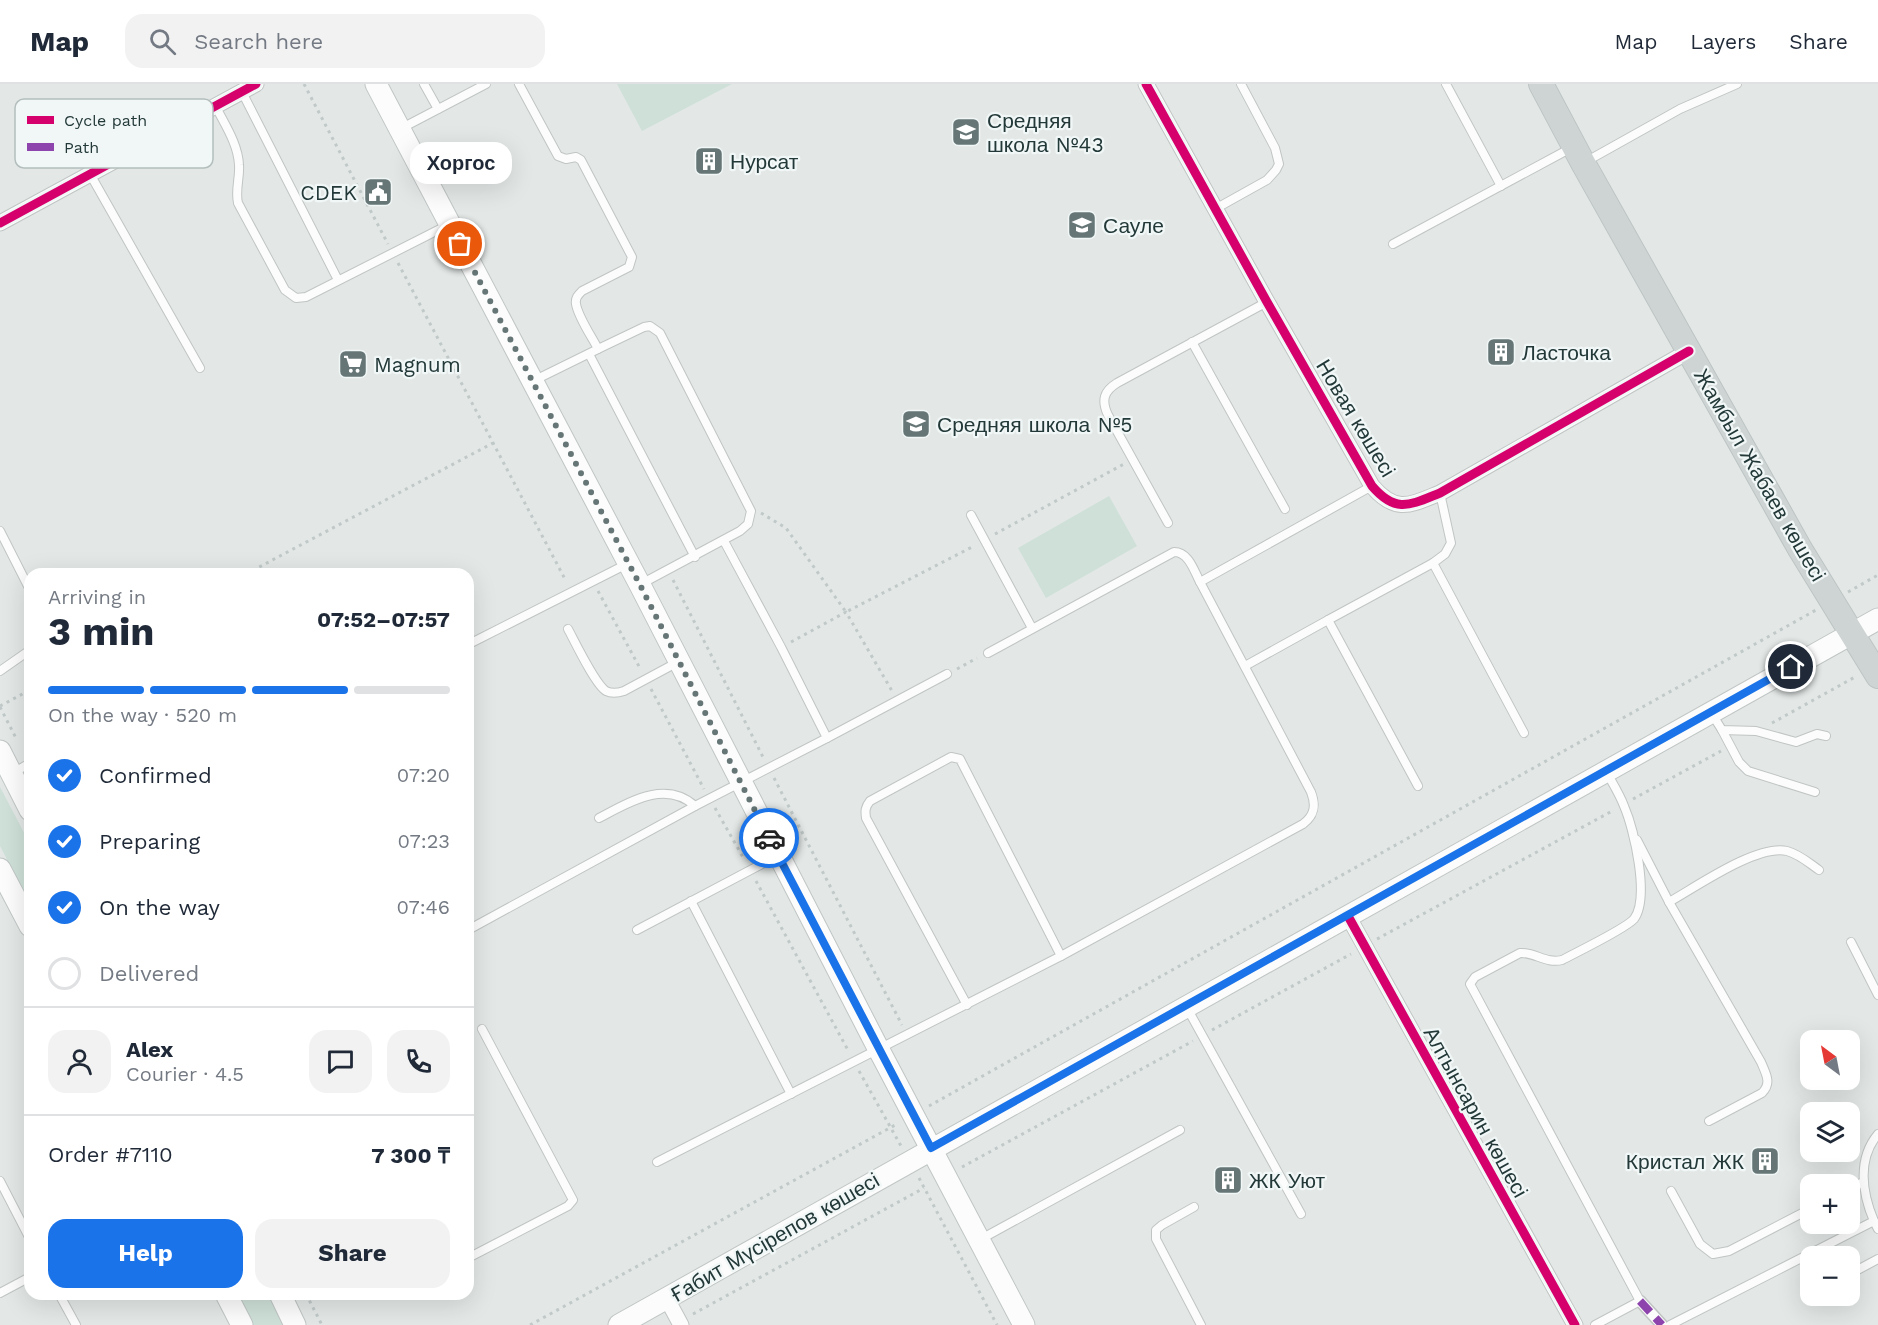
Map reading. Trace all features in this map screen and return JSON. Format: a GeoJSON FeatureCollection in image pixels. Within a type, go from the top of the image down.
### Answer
{"type":"FeatureCollection","features":[{"type":"Feature","properties":{"kind":"main road"},"geometry":{"type":"LineString","coordinates":[[376,84],[640,585],[778,856],[1024,1325]]}},
{"type":"Feature","properties":{"kind":"main road","name":"Жамбыл Жабаев көшесі"},"geometry":{"type":"LineString","coordinates":[[1541,84],[1578,155],[1800,549],[1875,671]]}},
{"type":"Feature","properties":{"kind":"main road"},"geometry":{"type":"LineString","coordinates":[[1186,1007],[1606,772],[1717,721],[1878,619]]}},
{"type":"Feature","properties":{"kind":"main road"},"geometry":{"type":"LineString","coordinates":[[0,752],[24,766]]}},
{"type":"Feature","properties":{"kind":"main road"},"geometry":{"type":"LineString","coordinates":[[2,877],[24,916]]}},
{"type":"Feature","properties":{"kind":"main road","name":"Ғабит Мүсірепов көшесі"},"geometry":{"type":"LineString","coordinates":[[619,1325],[1186,1007]]}},
{"type":"Feature","properties":{"kind":"main road"},"geometry":{"type":"LineString","coordinates":[[229,1300],[242,1325]]}},
{"type":"Feature","properties":{"kind":"main road"},"geometry":{"type":"LineString","coordinates":[[283,1300],[295,1325]]}},
{"type":"Feature","properties":{"kind":"street"},"geometry":{"type":"LineString","coordinates":[[213,109],[256,84]]}},
{"type":"Feature","properties":{"kind":"street","name":"Новая көшесі"},"geometry":{"type":"LineString","coordinates":[[1146,84],[1372,486],[1388,501],[1398,505],[1414,504],[1440,493],[1689,351]]}},
{"type":"Feature","properties":{"kind":"street"},"geometry":{"type":"LineString","coordinates":[[0,223],[101,168]]}},
{"type":"Feature","properties":{"kind":"street","name":"Алтынсарин көшесі"},"geometry":{"type":"LineString","coordinates":[[1348,916],[1575,1325]]}},
{"type":"Feature","properties":{"kind":"street"},"geometry":{"type":"LineString","coordinates":[[667,1299],[680,1324]]}},
{"type":"Feature","properties":{"kind":"street"},"geometry":{"type":"LineString","coordinates":[[1640,1301],[1662,1325]]}},
{"type":"Feature","properties":{"kind":"lane"},"geometry":{"type":"LineString","coordinates":[[424,84],[438,109]]}},
{"type":"Feature","properties":{"kind":"lane"},"geometry":{"type":"LineString","coordinates":[[400,129],[486,84]]}},
{"type":"Feature","properties":{"kind":"lane"},"geometry":{"type":"LineString","coordinates":[[519,84],[558,156],[566,159],[576,157],[581,160],[632,257],[628,267],[582,291],[577,296],[576,303],[598,349]]}},
{"type":"Feature","properties":{"kind":"lane"},"geometry":{"type":"LineString","coordinates":[[1215,209],[1267,180],[1278,164],[1275,148],[1241,84]]}},
{"type":"Feature","properties":{"kind":"lane"},"geometry":{"type":"LineString","coordinates":[[1446,84],[1501,186]]}},
{"type":"Feature","properties":{"kind":"lane"},"geometry":{"type":"LineString","coordinates":[[1393,244],[1501,186],[1578,155],[1737,84]]}},
{"type":"Feature","properties":{"kind":"lane"},"geometry":{"type":"LineString","coordinates":[[242,92],[338,280]]}},
{"type":"Feature","properties":{"kind":"lane"},"geometry":{"type":"LineString","coordinates":[[216,107],[238,154],[236,197],[238,203],[281,284],[289,294],[296,298],[302,298],[450,225]]}},
{"type":"Feature","properties":{"kind":"lane"},"geometry":{"type":"LineString","coordinates":[[90,174],[200,368]]}},
{"type":"Feature","properties":{"kind":"lane"},"geometry":{"type":"LineString","coordinates":[[1168,523],[1105,410],[1103,401],[1106,392],[1117,382],[1267,302]]}},
{"type":"Feature","properties":{"kind":"lane"},"geometry":{"type":"LineString","coordinates":[[531,381],[644,327],[650,326],[660,333],[752,515],[748,524],[724,541],[640,585]]}},
{"type":"Feature","properties":{"kind":"lane"},"geometry":{"type":"LineString","coordinates":[[1192,342],[1285,509]]}},
{"type":"Feature","properties":{"kind":"lane"},"geometry":{"type":"LineString","coordinates":[[589,354],[695,557]]}},
{"type":"Feature","properties":{"kind":"lane"},"geometry":{"type":"LineString","coordinates":[[1200,582],[1372,486]]}},
{"type":"Feature","properties":{"kind":"lane"},"geometry":{"type":"LineString","coordinates":[[1245,666],[1433,563],[1445,554],[1450,543],[1440,493]]}},
{"type":"Feature","properties":{"kind":"lane"},"geometry":{"type":"LineString","coordinates":[[971,515],[1032,628]]}},
{"type":"Feature","properties":{"kind":"lane"},"geometry":{"type":"LineString","coordinates":[[0,531],[24,578]]}},
{"type":"Feature","properties":{"kind":"lane"},"geometry":{"type":"LineString","coordinates":[[724,541],[827,738]]}},
{"type":"Feature","properties":{"kind":"lane"},"geometry":{"type":"LineString","coordinates":[[657,1162],[1061,956],[1303,824],[1311,817],[1315,805],[1311,792],[1187,557],[1179,552],[1174,552],[988,652]]}},
{"type":"Feature","properties":{"kind":"lane"},"geometry":{"type":"LineString","coordinates":[[1433,563],[1524,733]]}},
{"type":"Feature","properties":{"kind":"lane"},"geometry":{"type":"LineString","coordinates":[[474,641],[629,564]]}},
{"type":"Feature","properties":{"kind":"lane"},"geometry":{"type":"LineString","coordinates":[[1328,620],[1418,786]]}},
{"type":"Feature","properties":{"kind":"lane"},"geometry":{"type":"LineString","coordinates":[[568,629],[598,682],[607,692],[619,693],[680,662]]}},
{"type":"Feature","properties":{"kind":"lane"},"geometry":{"type":"LineString","coordinates":[[0,671],[24,654]]}},
{"type":"Feature","properties":{"kind":"lane"},"geometry":{"type":"LineString","coordinates":[[474,927],[695,806],[741,784],[947,674]]}},
{"type":"Feature","properties":{"kind":"lane"},"geometry":{"type":"LineString","coordinates":[[1717,721],[1796,742],[1817,735],[1826,736]]}},
{"type":"Feature","properties":{"kind":"lane"},"geometry":{"type":"LineString","coordinates":[[1717,721],[1739,762],[1748,771],[1815,792]]}},
{"type":"Feature","properties":{"kind":"lane"},"geometry":{"type":"LineString","coordinates":[[967,1005],[865,811],[870,801],[951,757],[960,759],[1061,956]]}},
{"type":"Feature","properties":{"kind":"lane"},"geometry":{"type":"LineString","coordinates":[[1606,772],[1624,804],[1635,836],[1668,902],[1761,1062],[1767,1079],[1766,1089],[1762,1093],[1709,1121]]}},
{"type":"Feature","properties":{"kind":"lane"},"geometry":{"type":"LineString","coordinates":[[599,818],[632,801],[653,794],[682,797],[695,806]]}},
{"type":"Feature","properties":{"kind":"lane"},"geometry":{"type":"LineString","coordinates":[[1595,1325],[1640,1301],[1470,984],[1475,976],[1520,953],[1525,952],[1551,961],[1562,960],[1629,924],[1637,914],[1640,897],[1635,836]]}},
{"type":"Feature","properties":{"kind":"lane"},"geometry":{"type":"LineString","coordinates":[[1668,902],[1768,850],[1789,852],[1819,870]]}},
{"type":"Feature","properties":{"kind":"lane"},"geometry":{"type":"LineString","coordinates":[[637,930],[778,856]]}},
{"type":"Feature","properties":{"kind":"lane"},"geometry":{"type":"LineString","coordinates":[[691,901],[791,1094]]}},
{"type":"Feature","properties":{"kind":"lane"},"geometry":{"type":"LineString","coordinates":[[1851,942],[1878,995]]}},
{"type":"Feature","properties":{"kind":"lane"},"geometry":{"type":"LineString","coordinates":[[1186,1007],[1300,1215]]}},
{"type":"Feature","properties":{"kind":"lane"},"geometry":{"type":"LineString","coordinates":[[474,1255],[568,1206],[573,1200],[482,1029]]}},
{"type":"Feature","properties":{"kind":"lane"},"geometry":{"type":"LineString","coordinates":[[979,1240],[1180,1130]]}},
{"type":"Feature","properties":{"kind":"lane"},"geometry":{"type":"LineString","coordinates":[[1878,1134],[1869,1149],[1863,1171],[1868,1206],[1878,1229]]}},
{"type":"Feature","properties":{"kind":"lane"},"geometry":{"type":"LineString","coordinates":[[0,1181],[24,1227]]}},
{"type":"Feature","properties":{"kind":"lane"},"geometry":{"type":"LineString","coordinates":[[1671,1191],[1700,1244],[1713,1254],[1729,1251],[1800,1214]]}},
{"type":"Feature","properties":{"kind":"lane"},"geometry":{"type":"LineString","coordinates":[[1194,1208],[1161,1225],[1156,1230],[1156,1239],[1201,1325]]}},
{"type":"Feature","properties":{"kind":"lane"},"geometry":{"type":"LineString","coordinates":[[1670,1325],[1874,1221]]}},
{"type":"Feature","properties":{"kind":"lane"},"geometry":{"type":"LineString","coordinates":[[1860,1269],[1878,1259]]}},
{"type":"Feature","properties":{"kind":"lane"},"geometry":{"type":"LineString","coordinates":[[0,1293],[24,1280]]}},
{"type":"Feature","properties":{"kind":"lane"},"geometry":{"type":"LineString","coordinates":[[62,1300],[76,1325]]}},
{"type":"Feature","properties":{"kind":"path"},"geometry":{"type":"LineString","coordinates":[[304,84],[568,586],[597,589],[924,1188],[996,1325]]}},
{"type":"Feature","properties":{"kind":"path"},"geometry":{"type":"LineString","coordinates":[[257,568],[493,443]]}},
{"type":"Feature","properties":{"kind":"path"},"geometry":{"type":"LineString","coordinates":[[781,647],[985,540],[1132,459]]}},
{"type":"Feature","properties":{"kind":"path"},"geometry":{"type":"LineString","coordinates":[[749,506],[786,528],[846,612],[898,700]]}},
{"type":"Feature","properties":{"kind":"path"},"geometry":{"type":"LineString","coordinates":[[668,571],[908,1035]]}},
{"type":"Feature","properties":{"kind":"path"},"geometry":{"type":"LineString","coordinates":[[530,1325],[890,1128],[1878,575]]}},
{"type":"Feature","properties":{"kind":"path"},"geometry":{"type":"LineString","coordinates":[[947,674],[988,652]]}},
{"type":"Feature","properties":{"kind":"path"},"geometry":{"type":"LineString","coordinates":[[1756,731],[1875,671]]}},
{"type":"Feature","properties":{"kind":"path"},"geometry":{"type":"LineString","coordinates":[[24,693],[0,707],[24,766]]}},
{"type":"Feature","properties":{"kind":"path"},"geometry":{"type":"LineString","coordinates":[[945,1176],[1730,746]]}},
{"type":"Feature","properties":{"kind":"path"},"geometry":{"type":"LineString","coordinates":[[680,1324],[924,1188]]}},
{"type":"Feature","properties":{"kind":"path"},"geometry":{"type":"LineString","coordinates":[[309,1300],[322,1325]]}},
{"type":"Feature","properties":{"kind":"shaded area"},"geometry":{"type":"Polygon","coordinates":[[[617,84],[732,84],[642,131],[617,84]]]}},
{"type":"Feature","properties":{"kind":"shaded area"},"geometry":{"type":"Polygon","coordinates":[[[1109,496],[1137,546],[1046,598],[1018,548],[1109,496]]]}},
{"type":"Feature","properties":{"kind":"shaded area"},"geometry":{"type":"Polygon","coordinates":[[[0,787],[24,833],[24,892],[0,846],[0,787]]]}},
{"type":"Feature","properties":{"kind":"shaded area"},"geometry":{"type":"Polygon","coordinates":[[[240,1300],[271,1300],[284,1325],[253,1325],[240,1300]]]}},
{"type":"Feature","properties":{"kind":"marked path"},"geometry":{"type":"LineString","coordinates":[[1640,1301],[1662,1325]]}},
{"type":"Feature","properties":{"kind":"cycle path"},"geometry":{"type":"LineString","coordinates":[[213,107],[256,84]]}},
{"type":"Feature","properties":{"kind":"cycle path"},"geometry":{"type":"LineString","coordinates":[[1146,84],[1372,486],[1389,501],[1396,504],[1412,503],[1440,493],[1689,351]]}},
{"type":"Feature","properties":{"kind":"cycle path"},"geometry":{"type":"LineString","coordinates":[[0,223],[101,168]]}},
{"type":"Feature","properties":{"kind":"cycle path"},"geometry":{"type":"LineString","coordinates":[[1348,916],[1575,1325]]}},
{"type":"Feature","properties":{"kind":"way so far"},"geometry":{"type":"LineString","coordinates":[[460,244],[640,585],[769,838]]}},
{"type":"Feature","properties":{"kind":"place","name":"Средняя школа №43"},"geometry":{"type":"Point","coordinates":[966,132]}},
{"type":"Feature","properties":{"kind":"place","name":"Нурсат"},"geometry":{"type":"Point","coordinates":[709,161]}},
{"type":"Feature","properties":{"kind":"place","name":"CDEK"},"geometry":{"type":"Point","coordinates":[378,192]}},
{"type":"Feature","properties":{"kind":"place","name":"Сауле"},"geometry":{"type":"Point","coordinates":[1082,225]}},
{"type":"Feature","properties":{"kind":"place","name":"Хоргос"},"geometry":{"type":"Point","coordinates":[460,244]}},
{"type":"Feature","properties":{"kind":"place","name":"Ласточка"},"geometry":{"type":"Point","coordinates":[1501,352]}},
{"type":"Feature","properties":{"kind":"place","name":"Magnum"},"geometry":{"type":"Point","coordinates":[353,364]}},
{"type":"Feature","properties":{"kind":"place","name":"Средняя школа №5"},"geometry":{"type":"Point","coordinates":[916,424]}},
{"type":"Feature","properties":{"kind":"place","name":"Кристал ЖК"},"geometry":{"type":"Point","coordinates":[1765,1161]}},
{"type":"Feature","properties":{"kind":"place","name":"ЖК Уют"},"geometry":{"type":"Point","coordinates":[1228,1180]}},
{"type":"Feature","properties":{"kind":"route"},"geometry":{"type":"LineString","coordinates":[[769,838],[931,1148],[1791,667]]}}]}
